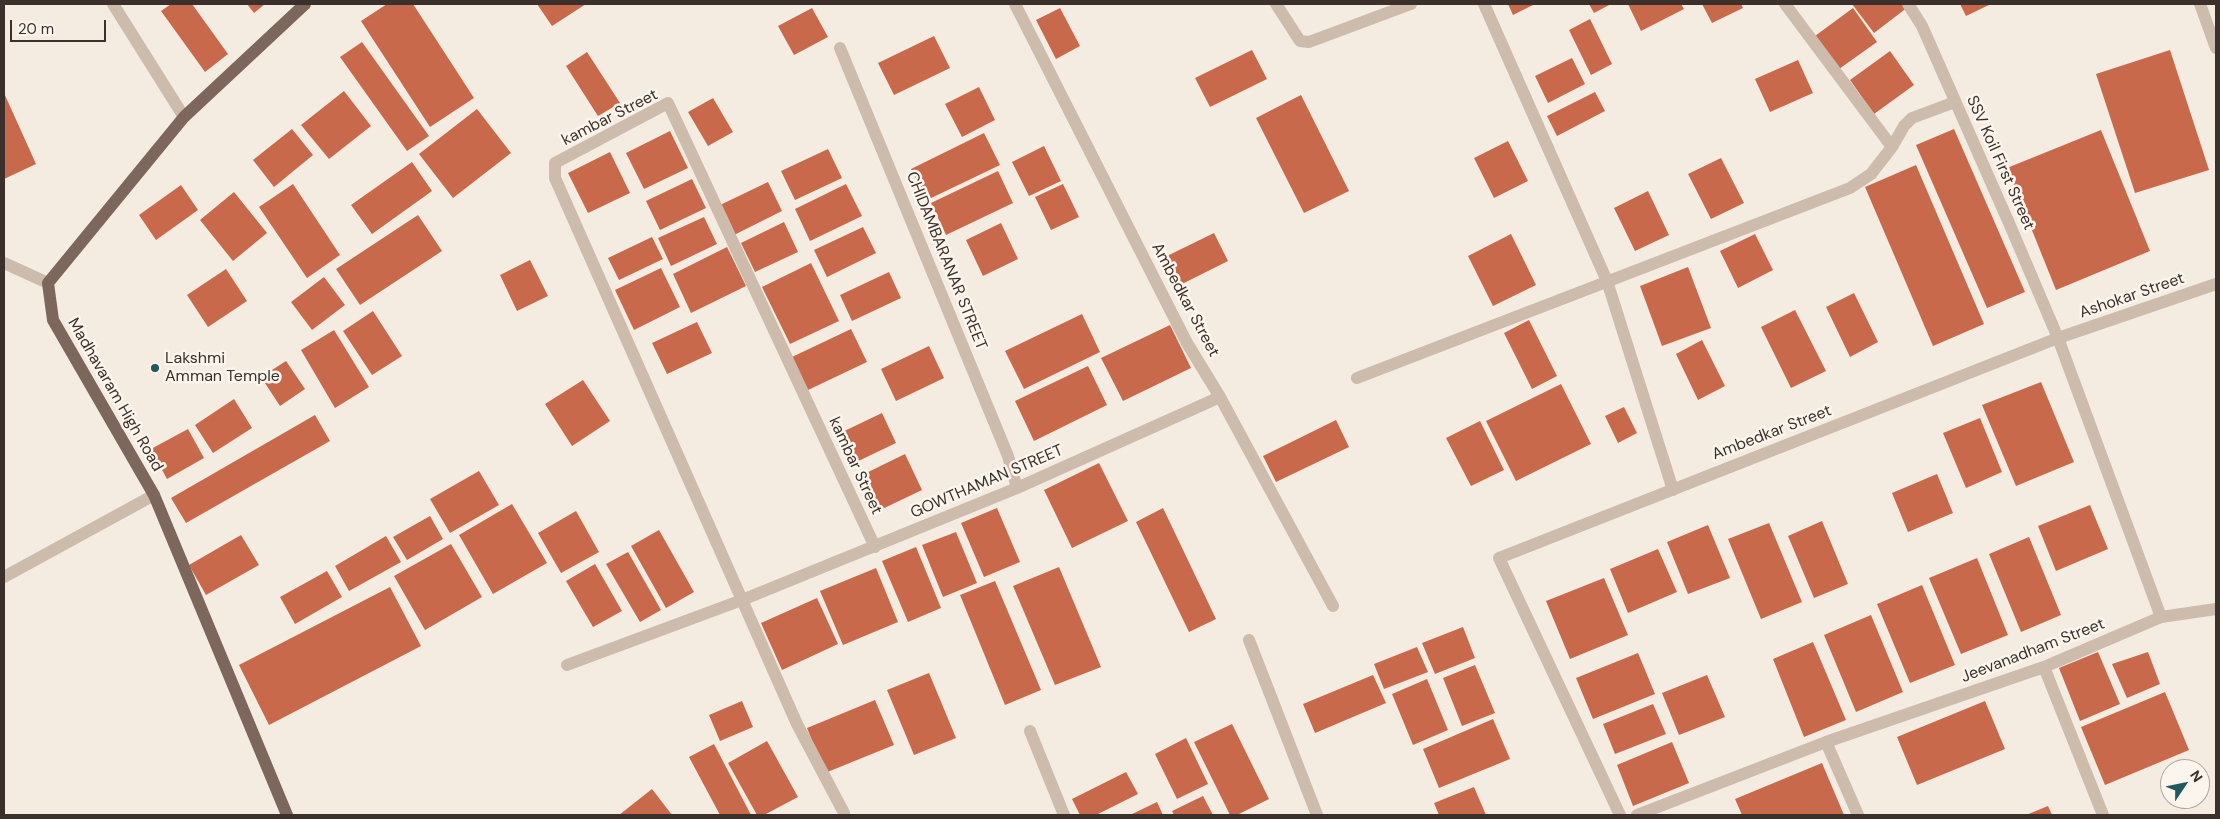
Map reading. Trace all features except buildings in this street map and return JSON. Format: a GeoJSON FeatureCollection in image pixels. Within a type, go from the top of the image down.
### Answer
{"type":"FeatureCollection","features":[{"type":"Feature","properties":{"kind":"main road"},"geometry":{"type":"LineString","coordinates":[[48,283],[184,117],[305,4]]}},
{"type":"Feature","properties":{"kind":"main road","name":"Madhavaram High Road"},"geometry":{"type":"LineString","coordinates":[[48,283],[53,320],[154,495],[286,815]]}},
{"type":"Feature","properties":{"kind":"street"},"geometry":{"type":"LineString","coordinates":[[113,4],[184,117]]}},
{"type":"Feature","properties":{"kind":"street","name":"Ambedkar Street"},"geometry":{"type":"LineString","coordinates":[[1015,4],[1183,335],[1220,397],[1333,606]]}},
{"type":"Feature","properties":{"kind":"street"},"geometry":{"type":"LineString","coordinates":[[1276,4],[1300,41],[1309,42],[1411,4]]}},
{"type":"Feature","properties":{"kind":"street"},"geometry":{"type":"LineString","coordinates":[[1484,4],[1606,281],[1672,490]]}},
{"type":"Feature","properties":{"kind":"street"},"geometry":{"type":"LineString","coordinates":[[1785,4],[1892,147]]}},
{"type":"Feature","properties":{"kind":"street","name":"SSV Koil First Street"},"geometry":{"type":"LineString","coordinates":[[1908,4],[1922,26],[2058,338]]}},
{"type":"Feature","properties":{"kind":"street"},"geometry":{"type":"LineString","coordinates":[[2200,4],[2216,48]]}},
{"type":"Feature","properties":{"kind":"street","name":"CHIDAMBARANAR STREET"},"geometry":{"type":"LineString","coordinates":[[840,48],[1008,456],[1017,488]]}},
{"type":"Feature","properties":{"kind":"street"},"geometry":{"type":"LineString","coordinates":[[1356,378],[1850,188],[1870,174],[1892,147],[1904,126],[1912,118],[1956,102]]}},
{"type":"Feature","properties":{"kind":"street","name":"kambar Street"},"geometry":{"type":"LineString","coordinates":[[742,600],[555,178],[555,164],[668,103],[874,547]]}},
{"type":"Feature","properties":{"kind":"street"},"geometry":{"type":"LineString","coordinates":[[4,263],[48,283]]}},
{"type":"Feature","properties":{"kind":"street","name":"Ashokar Street"},"geometry":{"type":"LineString","coordinates":[[2058,338],[2216,284]]}},
{"type":"Feature","properties":{"kind":"street"},"geometry":{"type":"LineString","coordinates":[[2058,338],[2161,617]]}},
{"type":"Feature","properties":{"kind":"street","name":"Ambedkar Street"},"geometry":{"type":"LineString","coordinates":[[1620,815],[1499,558],[2058,338]]}},
{"type":"Feature","properties":{"kind":"street","name":"GOWTHAMAN STREET"},"geometry":{"type":"LineString","coordinates":[[568,665],[742,600],[874,547],[1017,488],[1220,397]]}},
{"type":"Feature","properties":{"kind":"street"},"geometry":{"type":"LineString","coordinates":[[4,577],[154,495]]}},
{"type":"Feature","properties":{"kind":"street"},"geometry":{"type":"LineString","coordinates":[[742,600],[797,724],[844,813]]}},
{"type":"Feature","properties":{"kind":"street","name":"Jeevanadham Street"},"geometry":{"type":"LineString","coordinates":[[1637,815],[1826,742],[2044,667],[2161,617],[2216,609]]}},
{"type":"Feature","properties":{"kind":"street"},"geometry":{"type":"LineString","coordinates":[[1249,640],[1317,815]]}},
{"type":"Feature","properties":{"kind":"street"},"geometry":{"type":"LineString","coordinates":[[2044,667],[2103,815]]}},
{"type":"Feature","properties":{"kind":"street"},"geometry":{"type":"LineString","coordinates":[[1030,731],[1064,815]]}},
{"type":"Feature","properties":{"kind":"street"},"geometry":{"type":"LineString","coordinates":[[1826,742],[1858,815]]}},
{"type":"Feature","properties":{"kind":"place","name":"Lakshmi Amman Temple"},"geometry":{"type":"Point","coordinates":[155,368]}}]}
